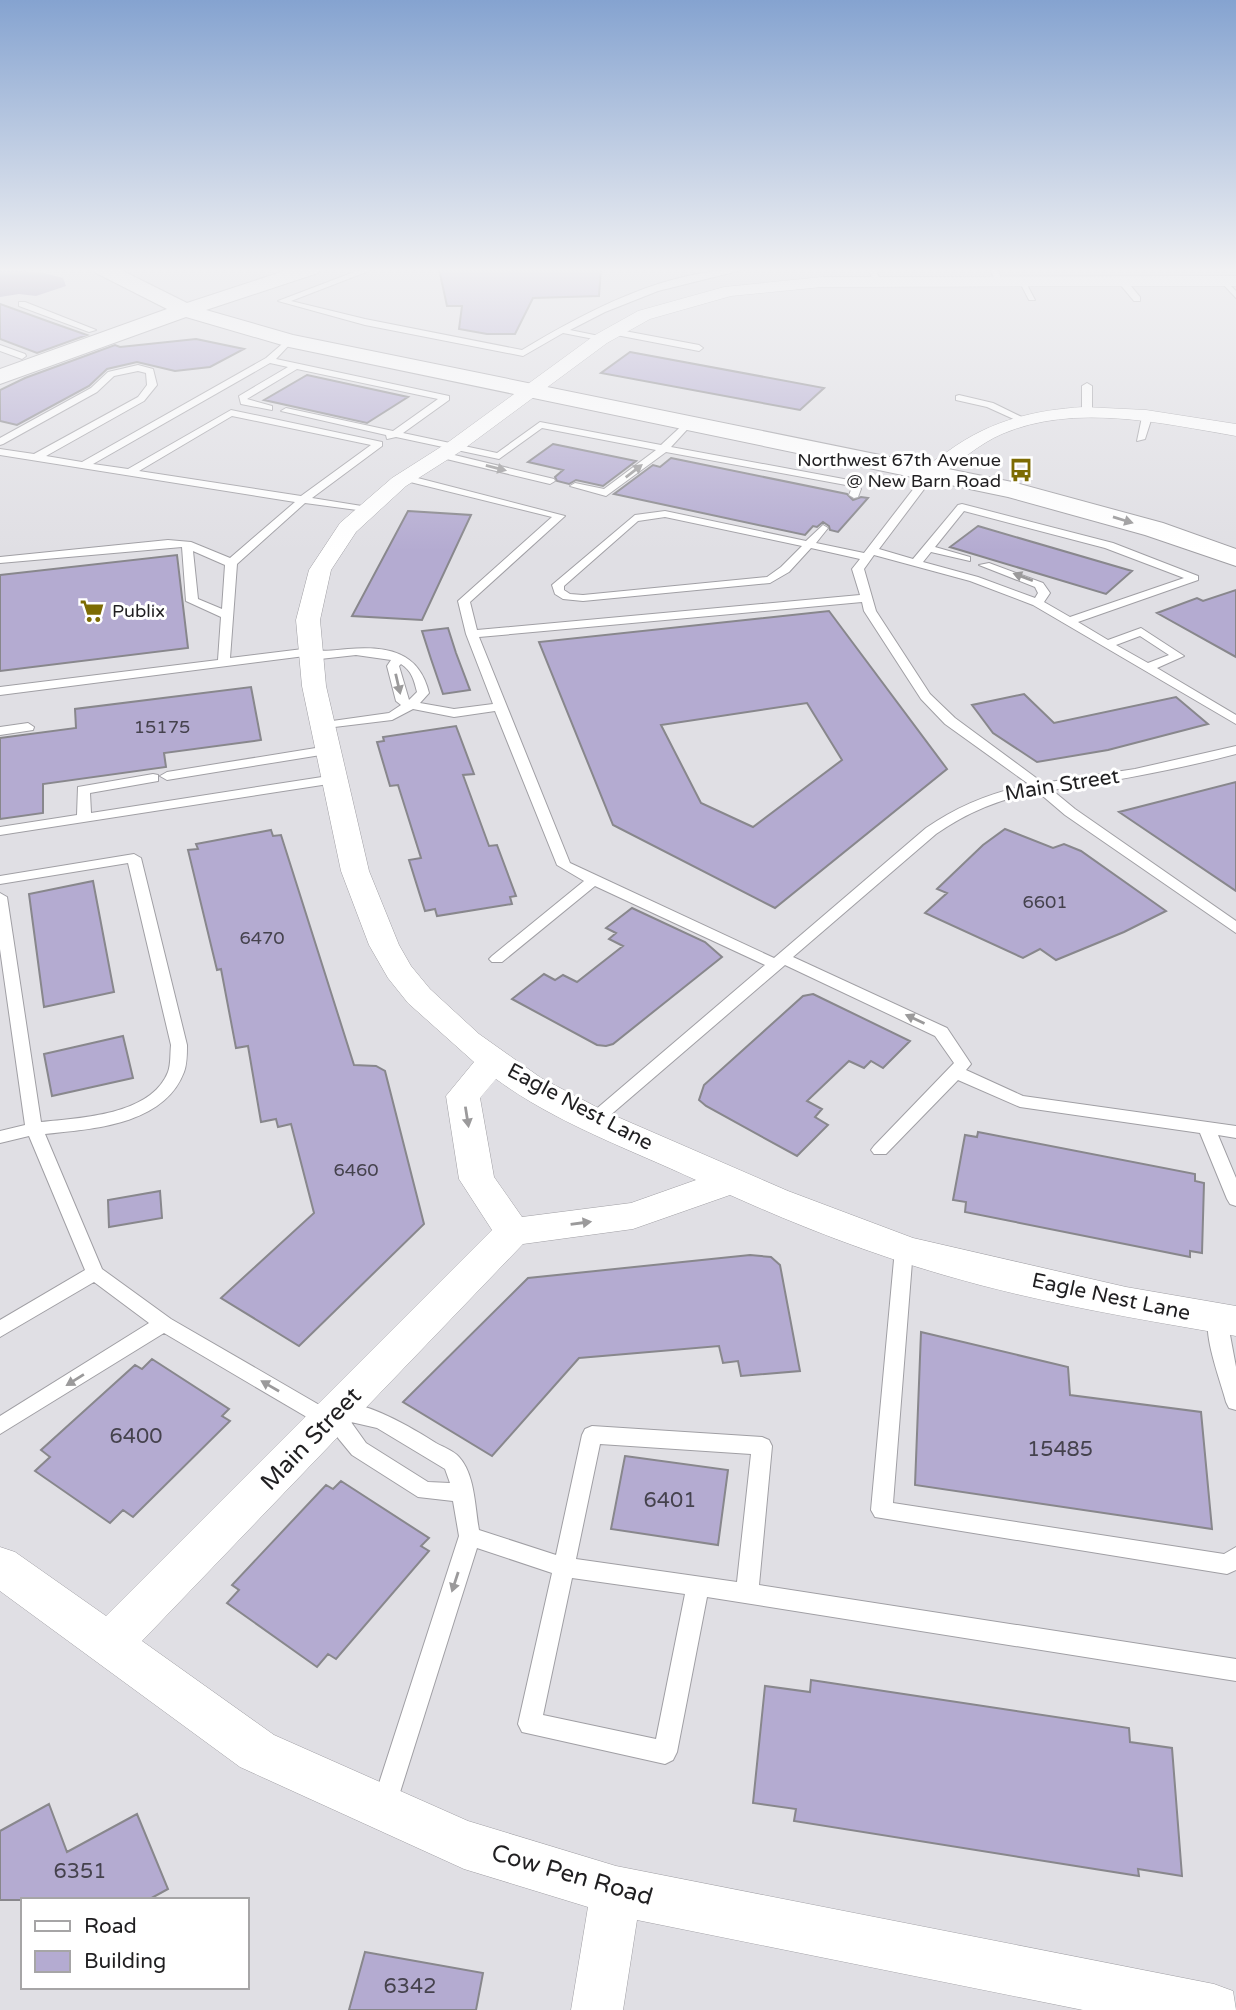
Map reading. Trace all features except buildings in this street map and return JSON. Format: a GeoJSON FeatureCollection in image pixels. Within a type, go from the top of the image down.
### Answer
{"type":"FeatureCollection","features":[{"type":"Feature","properties":{"kind":"main road"},"geometry":{"type":"LineString","coordinates":[[0,377],[35,363]]}},
{"type":"Feature","properties":{"kind":"main road"},"geometry":{"type":"LineString","coordinates":[[416,363],[539,384],[941,466],[1236,558]]}},
{"type":"Feature","properties":{"kind":"main road"},"geometry":{"type":"LineString","coordinates":[[449,363],[689,422],[1063,485],[1236,536]]}},
{"type":"Feature","properties":{"kind":"street","name":"Eagle Nest Lane"},"geometry":{"type":"LineString","coordinates":[[569,363],[448,451],[406,478],[348,528],[320,570],[308,620],[314,687],[355,871],[384,945],[399,971],[419,996],[453,1030],[529,1086],[594,1119],[731,1181],[904,1249],[1072,1291],[1226,1320]]}},
{"type":"Feature","properties":{"kind":"street"},"geometry":{"type":"LineString","coordinates":[[941,466],[988,434],[1023,420],[1087,413],[1147,417],[1236,430]]}},
{"type":"Feature","properties":{"kind":"street"},"geometry":{"type":"LineString","coordinates":[[493,1061],[463,1096],[477,1179],[513,1232],[633,1216],[731,1181]]}},
{"type":"Feature","properties":{"kind":"street","name":"Main Street"},"geometry":{"type":"LineString","coordinates":[[108,1645],[513,1232]]}},
{"type":"Feature","properties":{"kind":"street","name":"Cow Pen Road"},"geometry":{"type":"LineString","coordinates":[[0,1566],[257,1751],[464,1844],[616,1891],[1214,2010]]}},
{"type":"Feature","properties":{"kind":"street"},"geometry":{"type":"LineString","coordinates":[[597,2010],[616,1891]]}},
{"type":"Feature","properties":{"kind":"lane"},"geometry":{"type":"LineString","coordinates":[[85,464],[264,363]]}},
{"type":"Feature","properties":{"kind":"lane"},"geometry":{"type":"LineString","coordinates":[[223,664],[231,562],[303,500],[446,398],[285,363]]}},
{"type":"Feature","properties":{"kind":"lane"},"geometry":{"type":"LineString","coordinates":[[269,408],[244,402],[242,398],[297,365]]}},
{"type":"Feature","properties":{"kind":"lane"},"geometry":{"type":"LineString","coordinates":[[0,442],[94,390],[111,374],[138,368],[150,372],[152,385],[137,402],[37,457]]}},
{"type":"Feature","properties":{"kind":"lane"},"geometry":{"type":"LineString","coordinates":[[1087,386],[1087,413]]}},
{"type":"Feature","properties":{"kind":"lane"},"geometry":{"type":"LineString","coordinates":[[959,398],[990,405],[1023,420]]}},
{"type":"Feature","properties":{"kind":"lane"},"geometry":{"type":"LineString","coordinates":[[286,411],[393,435],[550,481]]}},
{"type":"Feature","properties":{"kind":"lane"},"geometry":{"type":"LineString","coordinates":[[132,471],[231,412],[379,444]]}},
{"type":"Feature","properties":{"kind":"lane"},"geometry":{"type":"LineString","coordinates":[[1140,439],[1147,417]]}},
{"type":"Feature","properties":{"kind":"lane"},"geometry":{"type":"LineString","coordinates":[[575,486],[606,493],[663,449],[689,422]]}},
{"type":"Feature","properties":{"kind":"lane"},"geometry":{"type":"LineString","coordinates":[[448,451],[499,456],[540,425],[849,483],[856,489],[854,495]]}},
{"type":"Feature","properties":{"kind":"lane"},"geometry":{"type":"LineString","coordinates":[[0,452],[368,510]]}},
{"type":"Feature","properties":{"kind":"lane"},"geometry":{"type":"LineString","coordinates":[[941,466],[858,569],[864,598],[901,660],[930,702],[950,721],[1070,812],[1236,928]]}},
{"type":"Feature","properties":{"kind":"lane"},"geometry":{"type":"LineString","coordinates":[[406,478],[560,516],[464,601],[472,634],[564,865],[941,1031],[959,1068],[1020,1101],[1236,1132]]}},
{"type":"Feature","properties":{"kind":"lane"},"geometry":{"type":"LineString","coordinates":[[916,563],[962,508],[1017,520],[1136,555],[1194,578],[1070,621]]}},
{"type":"Feature","properties":{"kind":"lane"},"geometry":{"type":"LineString","coordinates":[[823,528],[808,545],[782,574],[770,580],[583,598],[567,597],[559,592],[558,586],[635,518],[665,514],[808,545],[916,563],[974,579],[1037,603],[1236,720]]}},
{"type":"Feature","properties":{"kind":"lane"},"geometry":{"type":"LineString","coordinates":[[0,560],[168,543],[187,544],[231,562]]}},
{"type":"Feature","properties":{"kind":"lane"},"geometry":{"type":"LineString","coordinates":[[187,544],[192,601],[227,615]]}},
{"type":"Feature","properties":{"kind":"lane"},"geometry":{"type":"LineString","coordinates":[[928,548],[967,559]]}},
{"type":"Feature","properties":{"kind":"lane"},"geometry":{"type":"LineString","coordinates":[[985,565],[1040,585],[1044,593],[1037,603]]}},
{"type":"Feature","properties":{"kind":"lane"},"geometry":{"type":"LineString","coordinates":[[472,634],[864,598]]}},
{"type":"Feature","properties":{"kind":"lane"},"geometry":{"type":"LineString","coordinates":[[1107,644],[1141,632],[1178,656],[1147,668]]}},
{"type":"Feature","properties":{"kind":"lane"},"geometry":{"type":"LineString","coordinates":[[0,691],[311,654],[380,651],[410,663],[417,670],[423,694],[392,716],[326,738],[160,777],[83,790],[84,819]]}},
{"type":"Feature","properties":{"kind":"lane"},"geometry":{"type":"LineString","coordinates":[[399,659],[393,666],[401,701],[454,713],[500,707]]}},
{"type":"Feature","properties":{"kind":"lane"},"geometry":{"type":"LineString","coordinates":[[0,731],[28,727]]}},
{"type":"Feature","properties":{"kind":"lane","name":"Main Street"},"geometry":{"type":"LineString","coordinates":[[594,1119],[948,817],[970,805],[1004,793],[1146,771],[1236,750]]}},
{"type":"Feature","properties":{"kind":"lane"},"geometry":{"type":"LineString","coordinates":[[0,831],[335,779]]}},
{"type":"Feature","properties":{"kind":"lane"},"geometry":{"type":"LineString","coordinates":[[0,880],[134,858],[180,1045],[181,1062],[174,1080],[158,1097],[136,1111],[110,1120],[34,1129],[0,1137]]}},
{"type":"Feature","properties":{"kind":"lane"},"geometry":{"type":"LineString","coordinates":[[497,959],[594,880]]}},
{"type":"Feature","properties":{"kind":"lane"},"geometry":{"type":"LineString","coordinates":[[0,897],[34,1129],[95,1273],[164,1324],[333,1416],[359,1449],[425,1491],[462,1492]]}},
{"type":"Feature","properties":{"kind":"lane"},"geometry":{"type":"LineString","coordinates":[[880,1150],[959,1068]]}},
{"type":"Feature","properties":{"kind":"lane"},"geometry":{"type":"LineString","coordinates":[[1206,1127],[1236,1199]]}},
{"type":"Feature","properties":{"kind":"lane"},"geometry":{"type":"LineString","coordinates":[[904,1249],[882,1510],[1227,1564],[1236,1557]]}},
{"type":"Feature","properties":{"kind":"lane"},"geometry":{"type":"LineString","coordinates":[[0,1329],[95,1273]]}},
{"type":"Feature","properties":{"kind":"lane"},"geometry":{"type":"LineString","coordinates":[[1226,1320],[1220,1344],[1236,1402]]}},
{"type":"Feature","properties":{"kind":"lane"},"geometry":{"type":"LineString","coordinates":[[0,1426],[164,1324]]}},
{"type":"Feature","properties":{"kind":"lane"},"geometry":{"type":"LineString","coordinates":[[333,1416],[364,1415],[384,1422],[452,1463],[459,1477],[470,1536],[383,1808]]}},
{"type":"Feature","properties":{"kind":"lane"},"geometry":{"type":"LineString","coordinates":[[698,1586],[665,1752],[530,1724],[592,1435],[762,1446],[747,1593]]}},
{"type":"Feature","properties":{"kind":"lane"},"geometry":{"type":"LineString","coordinates":[[470,1536],[563,1567],[747,1593],[1236,1670]]}},
{"type":"Feature","properties":{"kind":"place","name":"Northwest 67th Avenue @ New Barn Road"},"geometry":{"type":"Point","coordinates":[1021,470]}},
{"type":"Feature","properties":{"kind":"place","name":"Publix"},"geometry":{"type":"Point","coordinates":[92,611]}}]}
